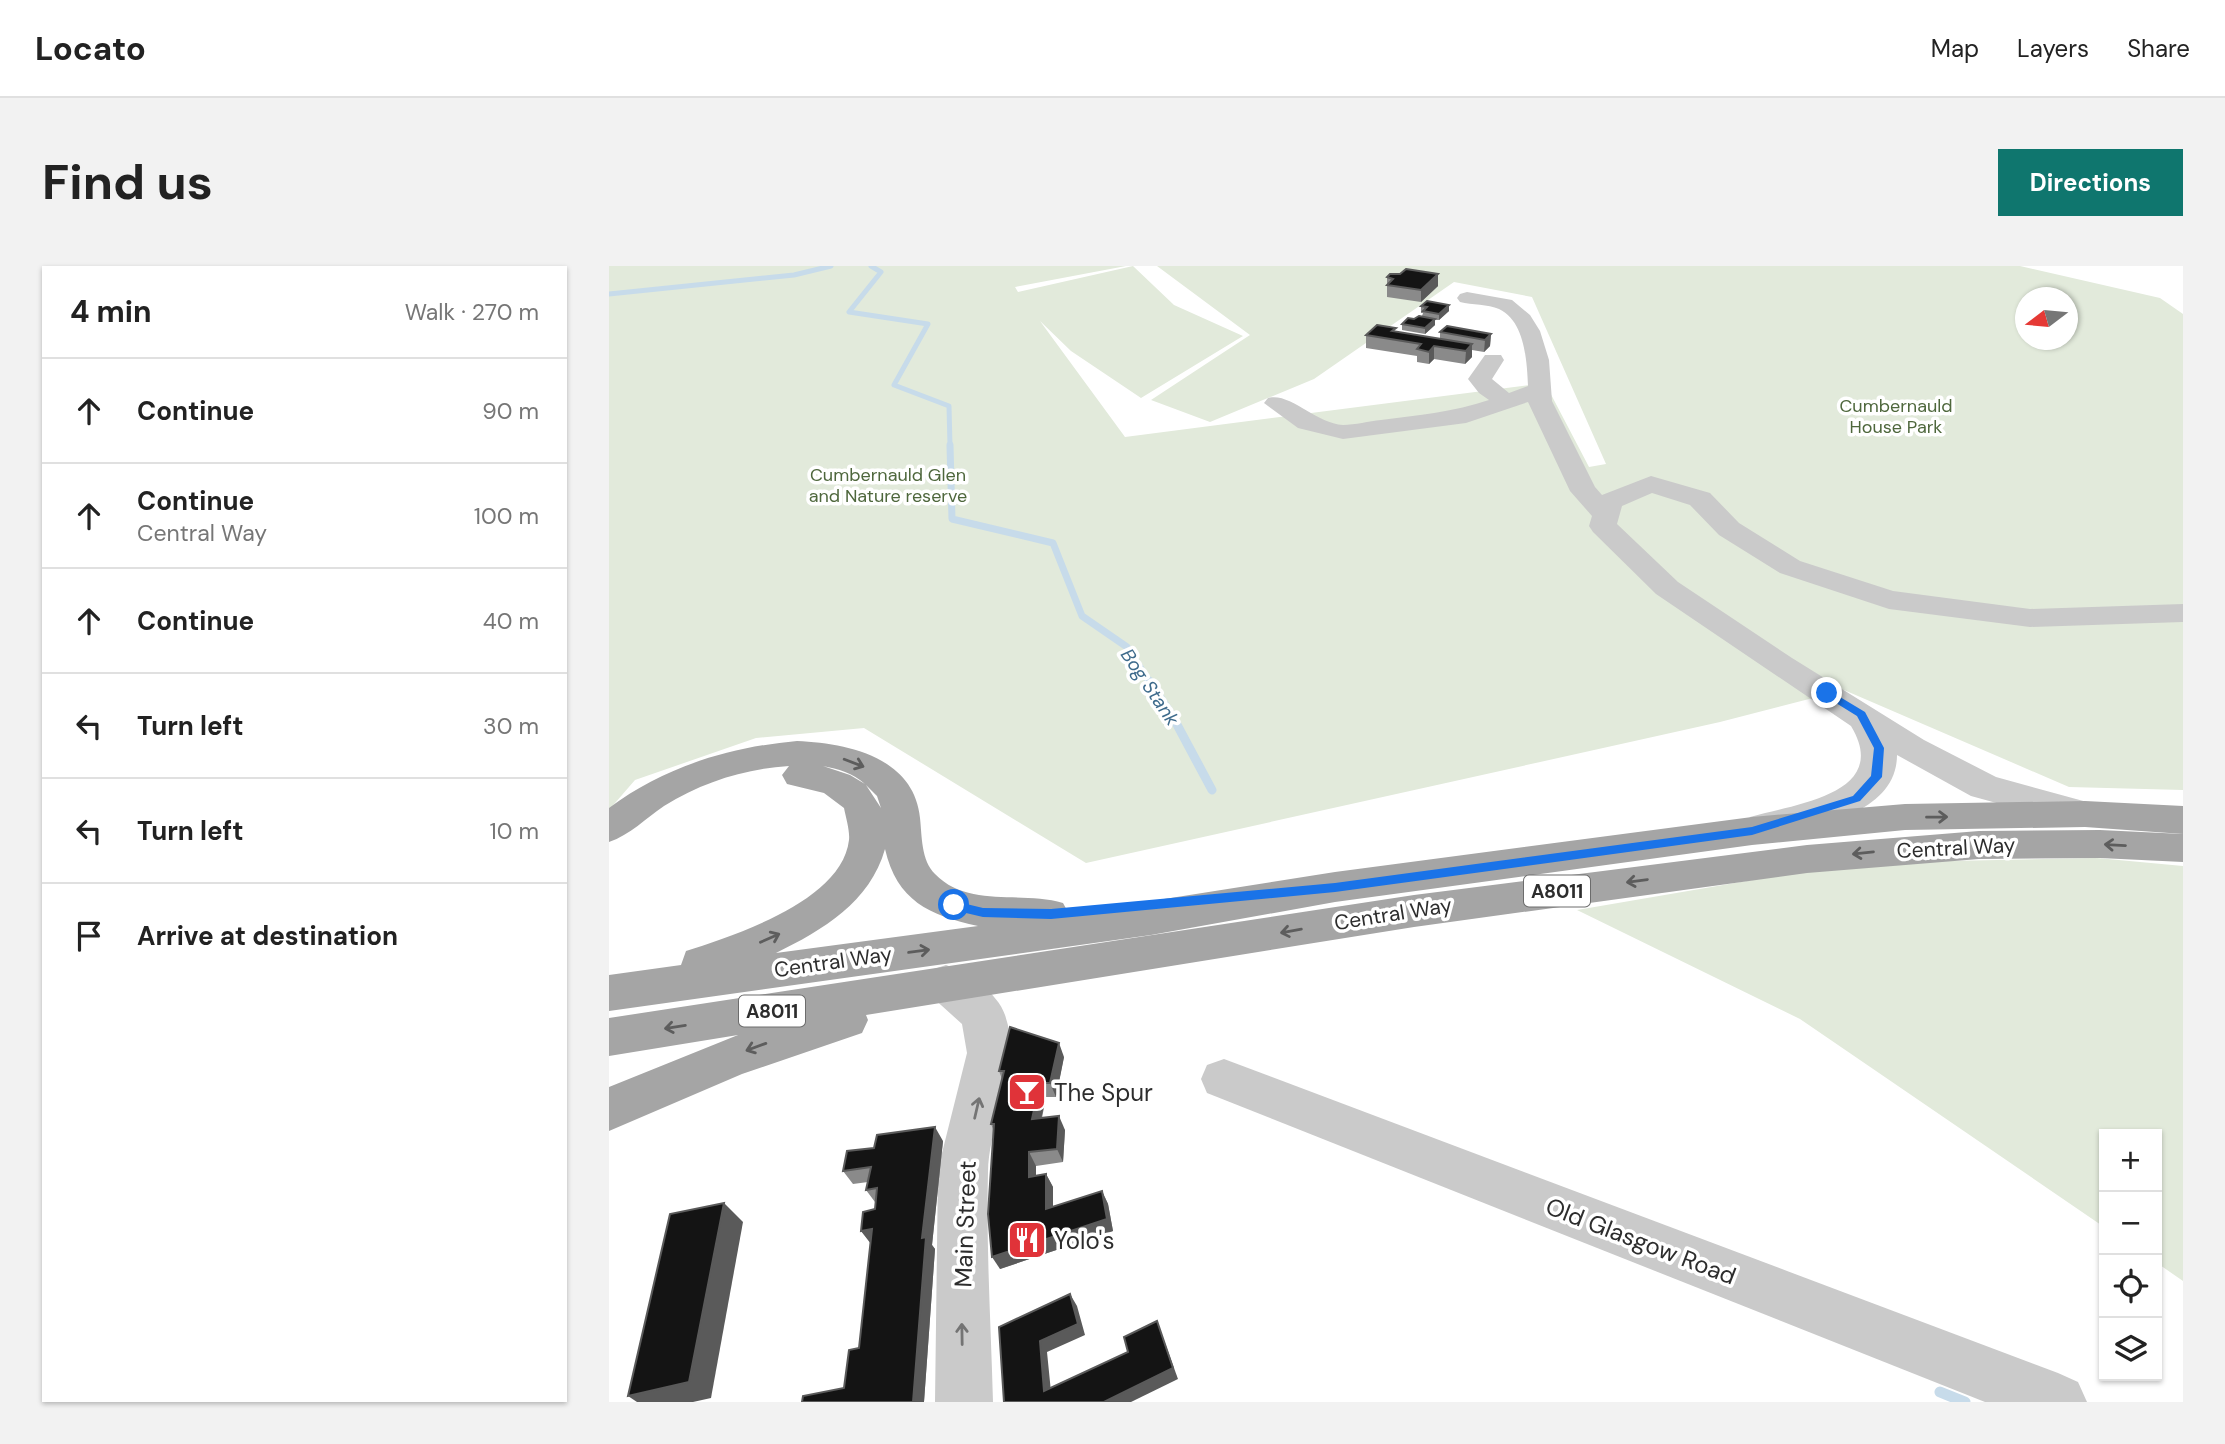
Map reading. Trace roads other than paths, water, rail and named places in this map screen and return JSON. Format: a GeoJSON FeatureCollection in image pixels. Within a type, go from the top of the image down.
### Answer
{"type":"FeatureCollection","features":[{"type":"Feature","properties":{"kind":"main road"},"geometry":{"type":"LineString","coordinates":[[609,828],[645,801],[709,770],[776,755],[813,753],[843,759],[870,769],[890,785],[901,809],[907,863],[917,880],[942,900],[967,910],[1051,914],[1335,887]]}},
{"type":"Feature","properties":{"kind":"main road"},"geometry":{"type":"LineString","coordinates":[[609,849],[647,821],[691,797],[722,785],[774,775],[808,775],[847,788],[863,807],[868,833],[861,864],[847,883],[818,911],[790,929],[735,952],[688,966],[609,977]]}},
{"type":"Feature","properties":{"kind":"main road","name":"Central Way"},"geometry":{"type":"LineString","coordinates":[[609,993],[1151,919],[1335,887],[1752,831],[1905,817],[2085,814],[2183,820]]}},
{"type":"Feature","properties":{"kind":"main road","name":"Central Way"},"geometry":{"type":"LineString","coordinates":[[609,1037],[1426,909],[1807,859],[1979,845],[2100,844],[2183,848]]}},
{"type":"Feature","properties":{"kind":"main road"},"geometry":{"type":"LineString","coordinates":[[609,1110],[725,1058],[765,1043],[871,1013],[941,984]]}},
{"type":"Feature","properties":{"kind":"street"},"geometry":{"type":"LineString","coordinates":[[1467,298],[1505,304],[1520,315],[1529,331],[1538,360],[1540,401],[1583,491],[1606,514]]}},
{"type":"Feature","properties":{"kind":"street"},"geometry":{"type":"LineString","coordinates":[[1493,360],[1480,379],[1487,388],[1506,401]]}},
{"type":"Feature","properties":{"kind":"street"},"geometry":{"type":"LineString","coordinates":[[1276,403],[1307,423],[1343,432],[1466,416],[1539,390]]}},
{"type":"Feature","properties":{"kind":"street"},"geometry":{"type":"LineString","coordinates":[[2085,814],[1984,787],[1911,748],[1780,665],[1667,588],[1603,526],[1610,501],[1651,484],[1700,499],[1729,529],[1790,567],[1889,600],[2030,618],[2183,613]]}},
{"type":"Feature","properties":{"kind":"street"},"geometry":{"type":"LineString","coordinates":[[1752,831],[1857,799],[1877,777],[1879,748],[1861,714]]}},
{"type":"Feature","properties":{"kind":"street","name":"Main Street"},"geometry":{"type":"LineString","coordinates":[[941,984],[983,1015],[990,1053],[963,1169],[964,1402]]}},
{"type":"Feature","properties":{"kind":"street","name":"Old Glasgow Road"},"geometry":{"type":"LineString","coordinates":[[1224,1079],[2058,1402]]}},
{"type":"Feature","properties":{"kind":"waterway"},"geometry":{"type":"LineString","coordinates":[[609,294],[794,275],[831,266]]}},
{"type":"Feature","properties":{"kind":"waterway","name":"Bog Stank"},"geometry":{"type":"LineString","coordinates":[[871,266],[881,272],[849,312],[928,324],[894,385],[949,406],[950,446]]}},
{"type":"Feature","properties":{"kind":"waterway","name":"Bog Stank"},"geometry":{"type":"LineString","coordinates":[[950,445],[952,519],[1053,543],[1082,616],[1127,647],[1150,683]]}},
{"type":"Feature","properties":{"kind":"waterway","name":"Bog Stank"},"geometry":{"type":"LineString","coordinates":[[1149,681],[1174,719],[1212,790]]}},
{"type":"Feature","properties":{"kind":"waterway","name":"Bog Stank"},"geometry":{"type":"LineString","coordinates":[[1940,1392],[1965,1402]]}},
{"type":"Feature","properties":{"kind":"place","name":"The Spur"},"geometry":{"type":"Point","coordinates":[1027,1092]}},
{"type":"Feature","properties":{"kind":"place","name":"Yolo's"},"geometry":{"type":"Point","coordinates":[1027,1240]}},
{"type":"Feature","properties":{"kind":"park label","name":"Cumbernauld House Park"},"geometry":{"type":"Point","coordinates":[1896,416]}},
{"type":"Feature","properties":{"kind":"park label","name":"Cumbernauld Glen and Nature reserve"},"geometry":{"type":"Point","coordinates":[888,486]}}]}
